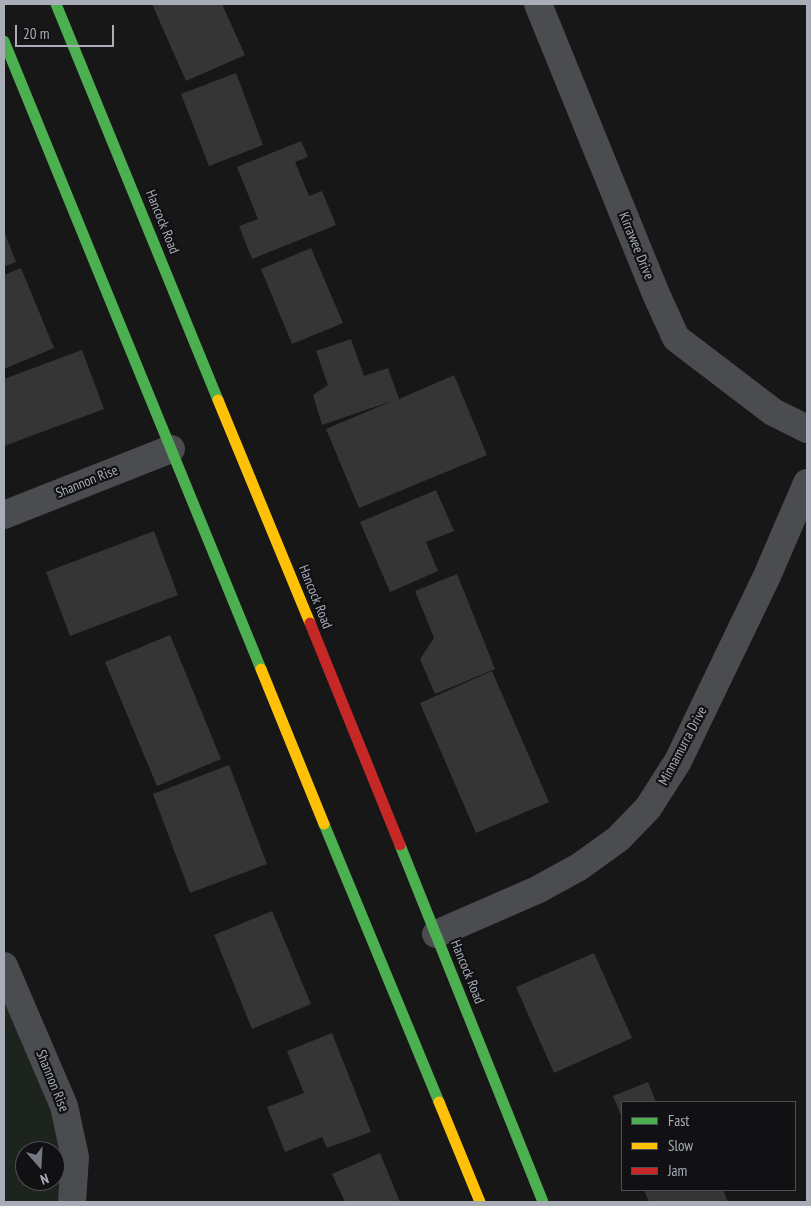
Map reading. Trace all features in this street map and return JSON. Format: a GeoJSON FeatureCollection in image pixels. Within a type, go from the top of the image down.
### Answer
{"type":"FeatureCollection","features":[{"type":"Feature","properties":{"kind":"main road","name":"Hancock Road"},"geometry":{"type":"LineString","coordinates":[[56,4],[436,934],[543,1202]]}},
{"type":"Feature","properties":{"kind":"main road"},"geometry":{"type":"LineString","coordinates":[[4,41],[480,1202]]}},
{"type":"Feature","properties":{"kind":"street","name":"Kirrawee Drive"},"geometry":{"type":"LineString","coordinates":[[538,4],[656,294],[676,338],[774,412],[807,429]]}},
{"type":"Feature","properties":{"kind":"street","name":"Shannon Rise"},"geometry":{"type":"LineString","coordinates":[[4,515],[171,449]]}},
{"type":"Feature","properties":{"kind":"street","name":"Minnamurra Drive"},"geometry":{"type":"LineString","coordinates":[[436,934],[537,890],[579,867],[618,839],[648,808],[678,761],[762,585],[807,483]]}},
{"type":"Feature","properties":{"kind":"street","name":"Shannon Rise"},"geometry":{"type":"LineString","coordinates":[[4,966],[64,1106],[75,1157],[72,1202]]}},
{"type":"Feature","properties":{"kind":"shaded area"},"geometry":{"type":"Polygon","coordinates":[[[4,999],[52,1111],[58,1141],[15,1141],[15,1191],[60,1191],[59,1202],[4,1202],[4,999]]]}},
{"type":"Feature","properties":{"kind":"building"},"geometry":{"type":"Polygon","coordinates":[[[152,4],[222,4],[245,55],[186,81],[152,4]]]}},
{"type":"Feature","properties":{"kind":"building"},"geometry":{"type":"Polygon","coordinates":[[[236,73],[263,145],[209,166],[181,94],[236,73]]]}},
{"type":"Feature","properties":{"kind":"building"},"geometry":{"type":"Polygon","coordinates":[[[301,141],[308,157],[295,162],[309,196],[322,191],[336,225],[252,259],[239,226],[258,219],[237,167],[301,141]]]}},
{"type":"Feature","properties":{"kind":"building"},"geometry":{"type":"Polygon","coordinates":[[[4,231],[16,262],[4,267],[4,231]]]}},
{"type":"Feature","properties":{"kind":"building"},"geometry":{"type":"Polygon","coordinates":[[[311,248],[343,323],[292,344],[261,269],[311,248]]]}},
{"type":"Feature","properties":{"kind":"building"},"geometry":{"type":"Polygon","coordinates":[[[21,268],[54,348],[4,369],[4,275],[21,268]]]}},
{"type":"Feature","properties":{"kind":"building"},"geometry":{"type":"Polygon","coordinates":[[[351,339],[364,376],[388,368],[399,399],[454,375],[487,455],[359,508],[326,429],[392,401],[322,425],[313,395],[328,385],[316,351],[351,339]]]}},
{"type":"Feature","properties":{"kind":"building"},"geometry":{"type":"Polygon","coordinates":[[[82,350],[104,409],[4,446],[4,379],[82,350]]]}},
{"type":"Feature","properties":{"kind":"building"},"geometry":{"type":"Polygon","coordinates":[[[436,490],[454,531],[426,542],[438,571],[390,592],[360,522],[436,490]]]}},
{"type":"Feature","properties":{"kind":"building"},"geometry":{"type":"Polygon","coordinates":[[[154,531],[178,595],[70,636],[46,572],[154,531]]]}},
{"type":"Feature","properties":{"kind":"building"},"geometry":{"type":"Polygon","coordinates":[[[457,574],[495,669],[435,694],[420,659],[434,638],[415,591],[457,574]]]}},
{"type":"Feature","properties":{"kind":"building"},"geometry":{"type":"Polygon","coordinates":[[[170,635],[221,759],[157,786],[105,662],[170,635]]]}},
{"type":"Feature","properties":{"kind":"building"},"geometry":{"type":"Polygon","coordinates":[[[492,671],[549,802],[476,833],[420,703],[492,671]]]}},
{"type":"Feature","properties":{"kind":"building"},"geometry":{"type":"Polygon","coordinates":[[[229,765],[267,864],[190,893],[153,794],[229,765]]]}},
{"type":"Feature","properties":{"kind":"building"},"geometry":{"type":"Polygon","coordinates":[[[272,911],[311,1004],[252,1029],[214,935],[272,911]]]}},
{"type":"Feature","properties":{"kind":"building"},"geometry":{"type":"Polygon","coordinates":[[[594,953],[632,1038],[554,1073],[516,987],[594,953]]]}},
{"type":"Feature","properties":{"kind":"building"},"geometry":{"type":"Polygon","coordinates":[[[332,1033],[371,1132],[327,1148],[322,1137],[285,1152],[267,1107],[304,1093],[287,1051],[332,1033]]]}},
{"type":"Feature","properties":{"kind":"building"},"geometry":{"type":"Polygon","coordinates":[[[648,1082],[656,1101],[621,1101],[621,1116],[613,1096],[648,1082]]]}},
{"type":"Feature","properties":{"kind":"building"},"geometry":{"type":"Polygon","coordinates":[[[380,1153],[400,1202],[345,1202],[332,1174],[380,1153]]]}},
{"type":"Feature","properties":{"kind":"building"},"geometry":{"type":"Polygon","coordinates":[[[644,1191],[723,1191],[728,1202],[649,1202],[644,1191]]]}},
{"type":"Feature","properties":{"kind":"traffic: fast"},"geometry":{"type":"LineString","coordinates":[[56,4],[218,400]]}},
{"type":"Feature","properties":{"kind":"traffic: fast"},"geometry":{"type":"LineString","coordinates":[[4,41],[261,669]]}},
{"type":"Feature","properties":{"kind":"traffic: fast"},"geometry":{"type":"LineString","coordinates":[[324,824],[439,1102]]}},
{"type":"Feature","properties":{"kind":"traffic: fast"},"geometry":{"type":"LineString","coordinates":[[400,845],[543,1202]]}},
{"type":"Feature","properties":{"kind":"traffic: slow"},"geometry":{"type":"LineString","coordinates":[[218,400],[310,623]]}},
{"type":"Feature","properties":{"kind":"traffic: slow"},"geometry":{"type":"LineString","coordinates":[[261,669],[324,824]]}},
{"type":"Feature","properties":{"kind":"traffic: slow"},"geometry":{"type":"LineString","coordinates":[[439,1102],[480,1202]]}},
{"type":"Feature","properties":{"kind":"traffic: jam"},"geometry":{"type":"LineString","coordinates":[[310,623],[400,845]]}}]}
